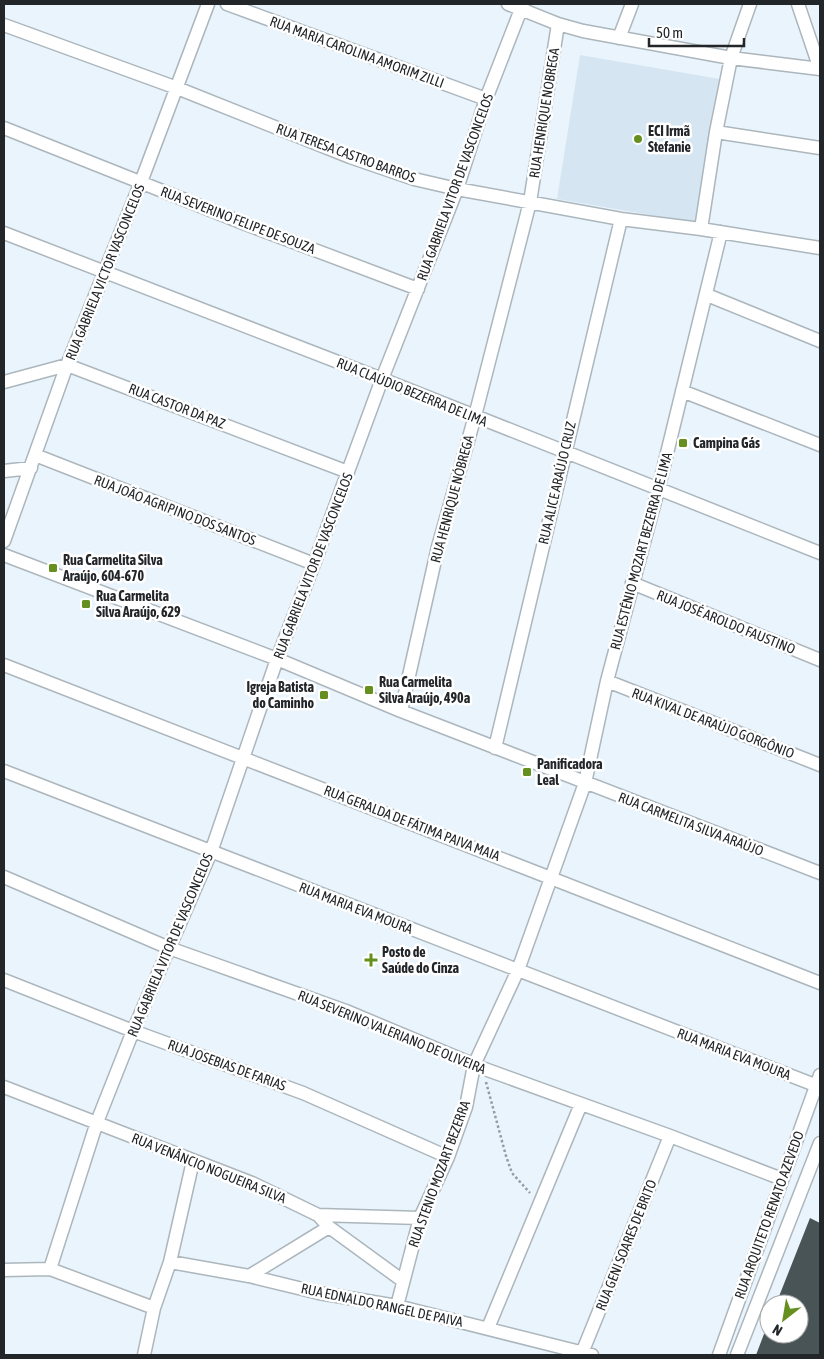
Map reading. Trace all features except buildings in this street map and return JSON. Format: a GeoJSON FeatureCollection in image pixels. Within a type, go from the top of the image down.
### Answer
{"type":"FeatureCollection","features":[{"type":"Feature","properties":{"kind":"street","name":"RUA GABRIELA VICTOR VASCONCELOS"},"geometry":{"type":"LineString","coordinates":[[4,541],[67,364],[141,182],[208,4]]}},
{"type":"Feature","properties":{"kind":"street","name":"RUA MARIA CAROLINA AMORIM ZILLI"},"geometry":{"type":"LineString","coordinates":[[227,4],[486,100]]}},
{"type":"Feature","properties":{"kind":"street"},"geometry":{"type":"LineString","coordinates":[[508,4],[522,6],[558,24],[583,31],[731,58],[820,69],[798,4]]}},
{"type":"Feature","properties":{"kind":"street"},"geometry":{"type":"LineString","coordinates":[[619,38],[632,4]]}},
{"type":"Feature","properties":{"kind":"street"},"geometry":{"type":"LineString","coordinates":[[701,229],[716,132],[731,58],[750,4]]}},
{"type":"Feature","properties":{"kind":"street","name":"RUA GABRIELA VITOR DE VASCONCELOS"},"geometry":{"type":"LineString","coordinates":[[50,1269],[97,1122],[133,1031],[211,852],[277,659],[382,379],[457,189],[486,100],[522,6]]}},
{"type":"Feature","properties":{"kind":"street","name":"RUA HENRIQUE NOBREGA"},"geometry":{"type":"LineString","coordinates":[[530,202],[558,24]]}},
{"type":"Feature","properties":{"kind":"street","name":"RUA TERESA CASTRO BARROS"},"geometry":{"type":"LineString","coordinates":[[4,25],[176,88],[350,157],[414,180],[621,219],[701,229],[820,248]]}},
{"type":"Feature","properties":{"kind":"street","name":"RUA SEVERINO FELIPE DE SOUZA"},"geometry":{"type":"LineString","coordinates":[[4,128],[243,223],[418,289]]}},
{"type":"Feature","properties":{"kind":"street"},"geometry":{"type":"LineString","coordinates":[[716,132],[820,148]]}},
{"type":"Feature","properties":{"kind":"street","name":"RUA HENRIQUE NÓBREGA"},"geometry":{"type":"LineString","coordinates":[[401,711],[438,547],[475,416],[530,202]]}},
{"type":"Feature","properties":{"kind":"street","name":"RUA ALICE ARAÚJO CRUZ"},"geometry":{"type":"LineString","coordinates":[[495,748],[621,219]]}},
{"type":"Feature","properties":{"kind":"street","name":"RUA ESTÊNIO MOZART BEZERRA DE LIMA"},"geometry":{"type":"LineString","coordinates":[[551,878],[585,783],[607,681],[658,490],[721,232]]}},
{"type":"Feature","properties":{"kind":"street","name":"RUA CLAÚDIO BEZERRA DE LIMA"},"geometry":{"type":"LineString","coordinates":[[4,233],[382,379],[564,453],[820,553]]}},
{"type":"Feature","properties":{"kind":"street"},"geometry":{"type":"LineString","coordinates":[[706,295],[820,341]]}},
{"type":"Feature","properties":{"kind":"street"},"geometry":{"type":"LineString","coordinates":[[4,382],[67,364]]}},
{"type":"Feature","properties":{"kind":"street","name":"RUA CASTOR DA PAZ"},"geometry":{"type":"LineString","coordinates":[[67,364],[348,472]]}},
{"type":"Feature","properties":{"kind":"street"},"geometry":{"type":"LineString","coordinates":[[682,391],[820,446]]}},
{"type":"Feature","properties":{"kind":"street","name":"RUA JOÃO AGRIPINO DOS SANTOS"},"geometry":{"type":"LineString","coordinates":[[35,455],[314,564]]}},
{"type":"Feature","properties":{"kind":"street"},"geometry":{"type":"LineString","coordinates":[[4,472],[30,468]]}},
{"type":"Feature","properties":{"kind":"street","name":"RUA CARMELITA SILVA ARAÚJO"},"geometry":{"type":"LineString","coordinates":[[4,555],[277,659],[401,711],[820,873]]}},
{"type":"Feature","properties":{"kind":"street","name":"RUA JOSÉ AROLDO FAUSTINO"},"geometry":{"type":"LineString","coordinates":[[632,583],[820,660]]}},
{"type":"Feature","properties":{"kind":"street","name":"RUA GERALDA DE FÁTIMA PAIVA MAIA"},"geometry":{"type":"LineString","coordinates":[[4,665],[820,982]]}},
{"type":"Feature","properties":{"kind":"street","name":"RUA KIVAL DE ARAÚJO GORGÔNIO"},"geometry":{"type":"LineString","coordinates":[[607,681],[820,765]]}},
{"type":"Feature","properties":{"kind":"street","name":"RUA MARIA EVA MOURA"},"geometry":{"type":"LineString","coordinates":[[4,771],[518,970],[819,1083]]}},
{"type":"Feature","properties":{"kind":"street","name":"RUA SEVERINO VALERIANO DE OLIVEIRA"},"geometry":{"type":"LineString","coordinates":[[4,878],[169,948],[346,1011],[478,1067],[670,1136],[782,1179]]}},
{"type":"Feature","properties":{"kind":"street","name":"RUA STENIO MOZART BEZERRA"},"geometry":{"type":"LineString","coordinates":[[397,1306],[420,1218],[448,1157],[478,1067],[518,970],[551,878]]}},
{"type":"Feature","properties":{"kind":"street","name":"RUA JOSEBIAS DE FARIAS"},"geometry":{"type":"LineString","coordinates":[[4,980],[133,1031],[303,1092],[448,1157]]}},
{"type":"Feature","properties":{"kind":"street","name":"RUA ARQUITETO RENATO AZEVEDO"},"geometry":{"type":"LineString","coordinates":[[719,1355],[782,1179],[819,1083]]}},
{"type":"Feature","properties":{"kind":"street","name":"RUA VENÂNCIO NOGUEIRA SILVA"},"geometry":{"type":"LineString","coordinates":[[4,1087],[252,1183],[318,1215],[420,1218]]}},
{"type":"Feature","properties":{"kind":"street"},"geometry":{"type":"LineString","coordinates":[[488,1328],[581,1104]]}},
{"type":"Feature","properties":{"kind":"street","name":"RUA GENI SOARES DE BRITO"},"geometry":{"type":"LineString","coordinates":[[586,1354],[670,1136]]}},
{"type":"Feature","properties":{"kind":"street","name":"RUA ARQUITETO RENATO AZEVEDO"},"geometry":{"type":"LineString","coordinates":[[737,1355],[820,1143]]}},
{"type":"Feature","properties":{"kind":"street"},"geometry":{"type":"LineString","coordinates":[[144,1355],[154,1308],[170,1262],[193,1161]]}},
{"type":"Feature","properties":{"kind":"street"},"geometry":{"type":"LineString","coordinates":[[318,1215],[329,1227],[403,1281]]}},
{"type":"Feature","properties":{"kind":"street"},"geometry":{"type":"LineString","coordinates":[[249,1276],[329,1227]]}},
{"type":"Feature","properties":{"kind":"street","name":"RUA EDNALDO RANGEL DE PAIVA"},"geometry":{"type":"LineString","coordinates":[[170,1262],[249,1276],[318,1293],[397,1306],[586,1354]]}},
{"type":"Feature","properties":{"kind":"street"},"geometry":{"type":"LineString","coordinates":[[4,1270],[50,1269],[154,1308]]}},
{"type":"Feature","properties":{"kind":"path"},"geometry":{"type":"LineString","coordinates":[[478,1067],[512,1173],[540,1204]]}},
{"type":"Feature","properties":{"kind":"shaded area","name":"ECI Irmã Stefanie"},"geometry":{"type":"Polygon","coordinates":[[[580,55],[720,79],[697,223],[557,199],[580,55]]]}},
{"type":"Feature","properties":{"kind":"place","name":"ECI Irmã Stefanie"},"geometry":{"type":"Point","coordinates":[638,139]}},
{"type":"Feature","properties":{"kind":"place","name":"Campina Gás"},"geometry":{"type":"Point","coordinates":[683,443]}},
{"type":"Feature","properties":{"kind":"place","name":"Rua Carmelita Silva Araújo, 604-670"},"geometry":{"type":"Point","coordinates":[53,568]}},
{"type":"Feature","properties":{"kind":"place","name":"Rua Carmelita Silva Araújo, 629"},"geometry":{"type":"Point","coordinates":[86,604]}},
{"type":"Feature","properties":{"kind":"place","name":"Rua Carmelita Silva Araújo, 490a"},"geometry":{"type":"Point","coordinates":[369,690]}},
{"type":"Feature","properties":{"kind":"place","name":"Igreja Batista do Caminho"},"geometry":{"type":"Point","coordinates":[324,695]}},
{"type":"Feature","properties":{"kind":"place","name":"Panificadora Leal"},"geometry":{"type":"Point","coordinates":[527,772]}},
{"type":"Feature","properties":{"kind":"place","name":"Posto de Saúde do Cinza"},"geometry":{"type":"Point","coordinates":[371,960]}}]}
